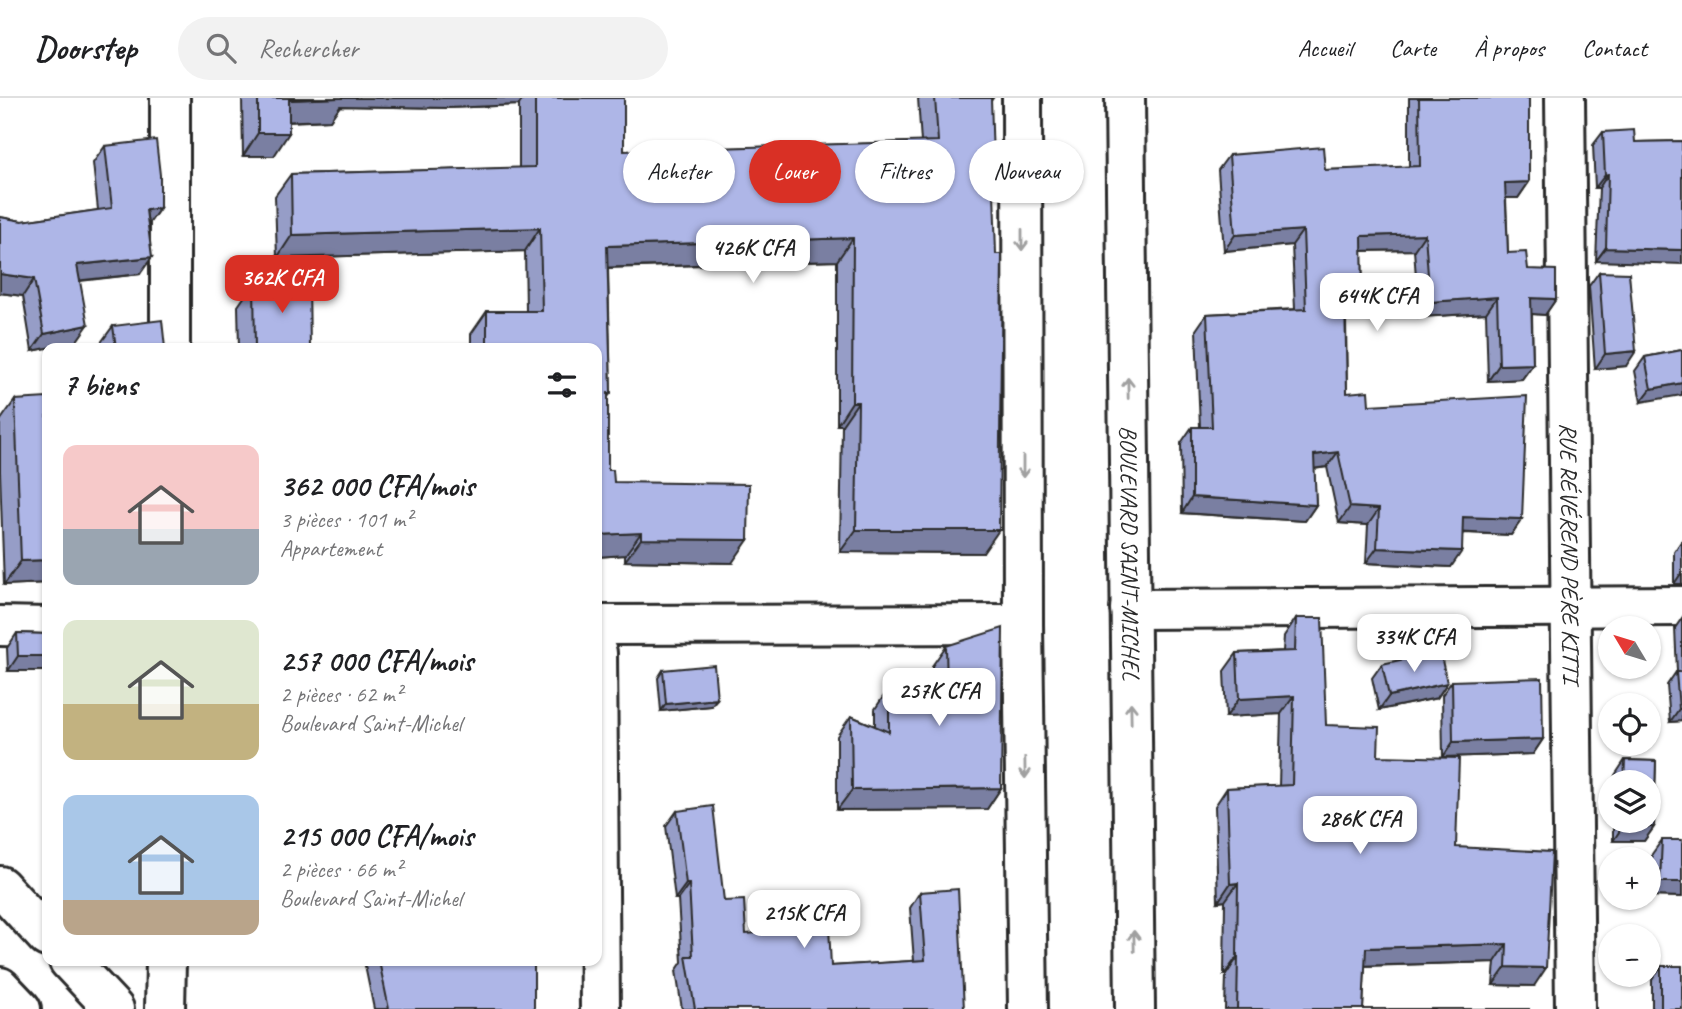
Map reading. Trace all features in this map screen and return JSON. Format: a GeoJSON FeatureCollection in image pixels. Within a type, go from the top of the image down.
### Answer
{"type":"FeatureCollection","features":[{"type":"Feature","properties":{"kind":"street"},"geometry":{"type":"LineString","coordinates":[[170,98],[170,343]]}},
{"type":"Feature","properties":{"kind":"street"},"geometry":{"type":"LineString","coordinates":[[1021,98],[1028,1009]]}},
{"type":"Feature","properties":{"kind":"street","name":"BOULEVARD SAINT-MICHEL"},"geometry":{"type":"LineString","coordinates":[[1125,98],[1135,1009]]}},
{"type":"Feature","properties":{"kind":"street","name":"RUE RÉVÉREND PÈRE KITTI"},"geometry":{"type":"LineString","coordinates":[[1565,98],[1574,1009]]}},
{"type":"Feature","properties":{"kind":"street"},"geometry":{"type":"LineString","coordinates":[[1130,610],[1682,606]]}},
{"type":"Feature","properties":{"kind":"street"},"geometry":{"type":"LineString","coordinates":[[602,625],[1023,624]]}},
{"type":"Feature","properties":{"kind":"street"},"geometry":{"type":"LineString","coordinates":[[0,626],[42,627]]}},
{"type":"Feature","properties":{"kind":"street"},"geometry":{"type":"LineString","coordinates":[[0,886],[42,932]]}},
{"type":"Feature","properties":{"kind":"street"},"geometry":{"type":"LineString","coordinates":[[74,966],[114,1009]]}},
{"type":"Feature","properties":{"kind":"street"},"geometry":{"type":"LineString","coordinates":[[165,1009],[166,966]]}},
{"type":"Feature","properties":{"kind":"street"},"geometry":{"type":"LineString","coordinates":[[600,966],[600,1009]]}},
{"type":"Feature","properties":{"kind":"street"},"geometry":{"type":"LineString","coordinates":[[0,987],[20,1009]]}},
{"type":"Feature","properties":{"kind":"building"},"geometry":{"type":"Polygon","coordinates":[[[258,98],[340,98],[289,100],[289,133],[258,133],[258,98]]]}},
{"type":"Feature","properties":{"kind":"building"},"geometry":{"type":"Polygon","coordinates":[[[535,98],[624,98],[623,203],[735,203],[735,147],[749,147],[749,203],[841,203],[841,144],[855,144],[855,203],[955,203],[955,140],[938,140],[935,98],[991,98],[992,140],[969,140],[969,203],[994,203],[996,254],[1002,254],[999,530],[856,530],[858,402],[852,402],[853,238],[607,246],[611,393],[608,393],[608,470],[613,470],[614,482],[749,484],[748,540],[641,539],[641,533],[602,535],[602,343],[487,343],[487,311],[542,311],[540,228],[292,235],[291,174],[535,167],[535,98]]]}},
{"type":"Feature","properties":{"kind":"building"},"geometry":{"type":"Polygon","coordinates":[[[1419,98],[1529,98],[1529,182],[1505,183],[1508,253],[1526,252],[1528,269],[1556,270],[1556,299],[1531,298],[1533,364],[1499,365],[1497,297],[1430,302],[1425,234],[1362,236],[1363,301],[1345,302],[1347,393],[1368,391],[1369,405],[1527,396],[1522,519],[1463,517],[1462,551],[1377,548],[1379,509],[1350,507],[1338,452],[1314,455],[1316,505],[1192,497],[1192,427],[1212,427],[1207,314],[1306,309],[1303,230],[1235,235],[1229,155],[1323,147],[1325,170],[1420,166],[1419,98]]]}},
{"type":"Feature","properties":{"kind":"building"},"geometry":{"type":"Polygon","coordinates":[[[1634,130],[1635,142],[1682,141],[1682,250],[1606,248],[1608,174],[1605,175],[1603,132],[1634,130]]]}},
{"type":"Feature","properties":{"kind":"building"},"geometry":{"type":"Polygon","coordinates":[[[156,140],[160,208],[146,210],[152,257],[77,265],[88,325],[44,334],[34,279],[0,274],[0,217],[22,221],[112,208],[105,146],[156,140]]]}},
{"type":"Feature","properties":{"kind":"building"},"geometry":{"type":"Polygon","coordinates":[[[1599,272],[1629,273],[1636,351],[1605,354],[1599,272]]]}},
{"type":"Feature","properties":{"kind":"building"},"geometry":{"type":"Polygon","coordinates":[[[309,282],[310,343],[255,343],[254,283],[309,282]]]}},
{"type":"Feature","properties":{"kind":"building"},"geometry":{"type":"Polygon","coordinates":[[[162,320],[164,343],[115,343],[113,326],[162,320]]]}},
{"type":"Feature","properties":{"kind":"building"},"geometry":{"type":"Polygon","coordinates":[[[1682,350],[1682,383],[1651,389],[1645,357],[1682,350]]]}},
{"type":"Feature","properties":{"kind":"building"},"geometry":{"type":"Polygon","coordinates":[[[42,398],[42,560],[21,561],[15,400],[42,398]]]}},
{"type":"Feature","properties":{"kind":"building"},"geometry":{"type":"Polygon","coordinates":[[[1296,618],[1322,618],[1326,725],[1379,727],[1378,756],[1459,758],[1456,847],[1552,852],[1546,968],[1506,967],[1507,944],[1366,948],[1363,1009],[1237,1009],[1238,883],[1230,884],[1227,788],[1292,785],[1294,696],[1239,699],[1237,653],[1295,651],[1296,618]]]}},
{"type":"Feature","properties":{"kind":"building"},"geometry":{"type":"Polygon","coordinates":[[[1003,628],[1001,788],[852,790],[851,716],[889,732],[889,688],[947,688],[946,646],[1003,628]]]}},
{"type":"Feature","properties":{"kind":"building"},"geometry":{"type":"Polygon","coordinates":[[[17,633],[42,634],[42,656],[18,656],[17,633]]]}},
{"type":"Feature","properties":{"kind":"building"},"geometry":{"type":"Polygon","coordinates":[[[1440,651],[1447,683],[1389,696],[1382,664],[1440,651]]]}},
{"type":"Feature","properties":{"kind":"building"},"geometry":{"type":"Polygon","coordinates":[[[714,665],[717,699],[666,704],[663,670],[714,665]]]}},
{"type":"Feature","properties":{"kind":"building"},"geometry":{"type":"Polygon","coordinates":[[[1676,672],[1682,672],[1682,709],[1679,709],[1676,672]]]}},
{"type":"Feature","properties":{"kind":"building"},"geometry":{"type":"Polygon","coordinates":[[[1542,678],[1543,739],[1453,742],[1452,681],[1542,678]]]}},
{"type":"Feature","properties":{"kind":"building"},"geometry":{"type":"Polygon","coordinates":[[[1625,760],[1656,761],[1656,770],[1625,770],[1625,760]]]}},
{"type":"Feature","properties":{"kind":"building"},"geometry":{"type":"Polygon","coordinates":[[[713,806],[724,901],[744,900],[746,934],[829,927],[831,966],[925,960],[920,892],[958,889],[964,1009],[695,1009],[686,956],[693,956],[689,884],[686,884],[677,811],[713,806]]]}},
{"type":"Feature","properties":{"kind":"building"},"geometry":{"type":"Polygon","coordinates":[[[1662,840],[1682,840],[1682,882],[1661,882],[1662,840]]]}},
{"type":"Feature","properties":{"kind":"building"},"geometry":{"type":"Polygon","coordinates":[[[380,966],[534,966],[534,1009],[389,1009],[380,966]]]}},
{"type":"Feature","properties":{"kind":"building"},"geometry":{"type":"Polygon","coordinates":[[[1661,966],[1682,966],[1682,1009],[1661,1009],[1661,966]]]}}]}
